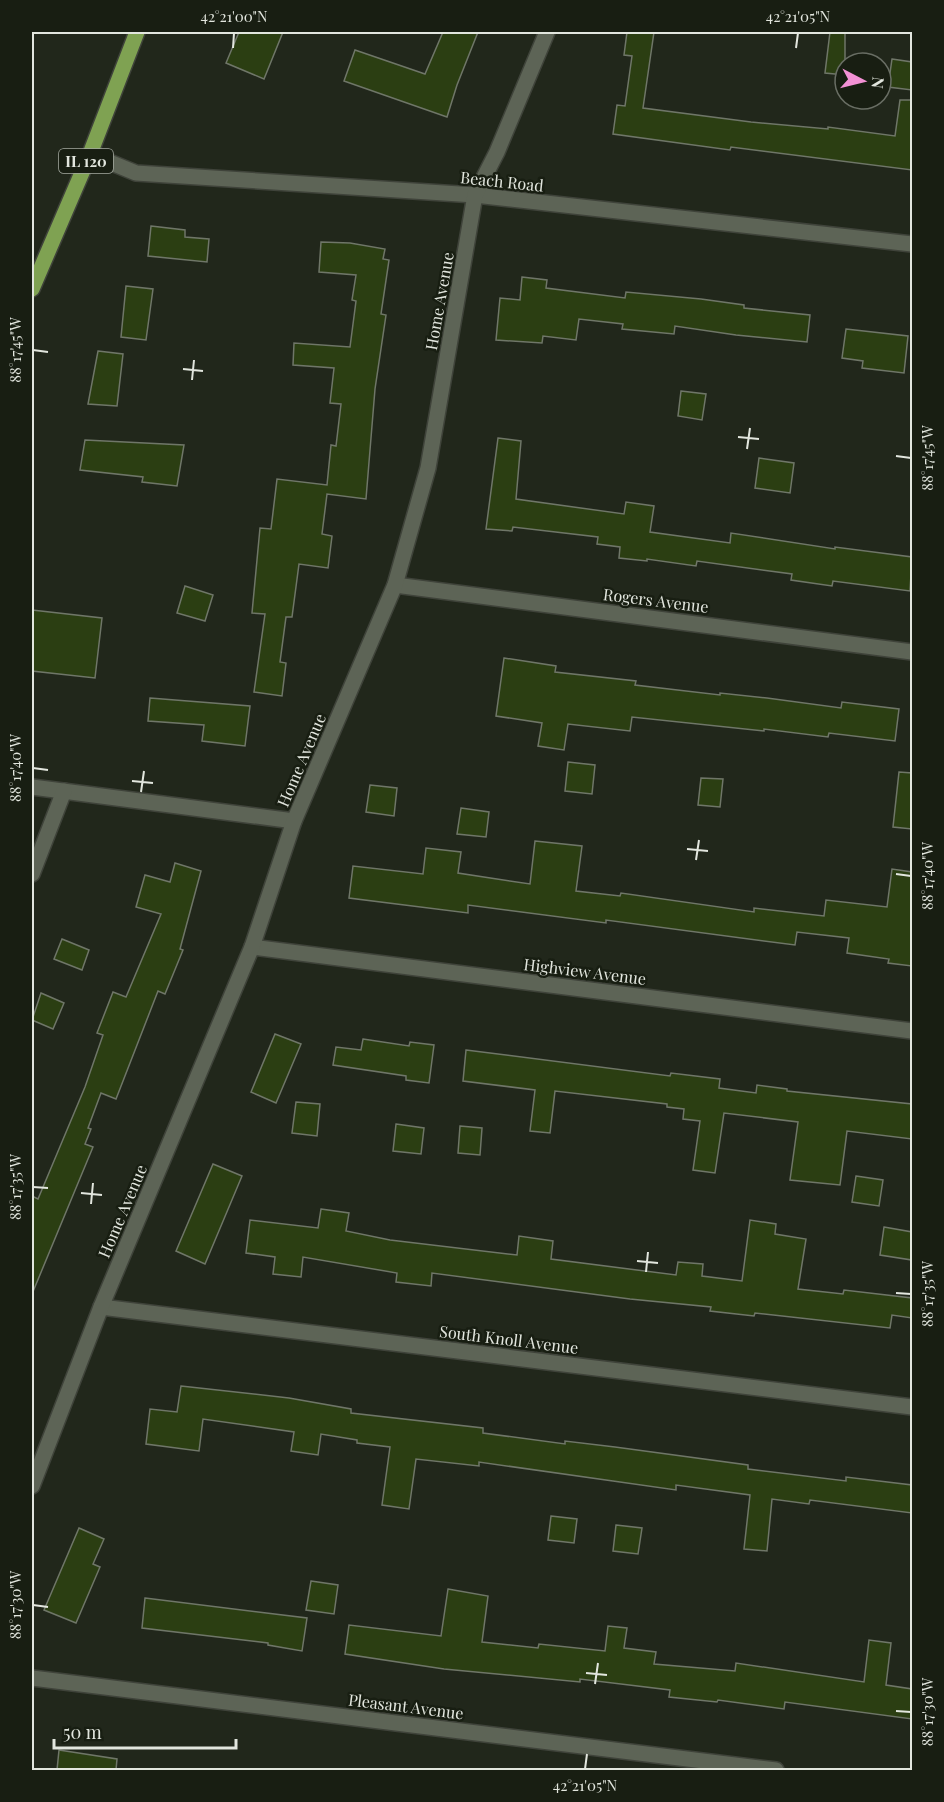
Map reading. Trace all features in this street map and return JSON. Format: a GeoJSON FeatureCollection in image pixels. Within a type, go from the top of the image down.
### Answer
{"type":"FeatureCollection","features":[{"type":"Feature","properties":{"kind":"main road","name":"IL 120"},"geometry":{"type":"LineString","coordinates":[[32,289],[90,154],[137,32]]}},
{"type":"Feature","properties":{"kind":"street","name":"Home Avenue"},"geometry":{"type":"LineString","coordinates":[[32,1486],[101,1307],[252,947],[294,821],[395,585],[428,468],[475,195],[496,152],[547,32]]}},
{"type":"Feature","properties":{"kind":"street","name":"Beach Road"},"geometry":{"type":"LineString","coordinates":[[90,154],[136,172],[475,195],[912,244]]}},
{"type":"Feature","properties":{"kind":"street","name":"Rogers Avenue"},"geometry":{"type":"LineString","coordinates":[[395,585],[912,652]]}},
{"type":"Feature","properties":{"kind":"street"},"geometry":{"type":"LineString","coordinates":[[32,787],[294,821]]}},
{"type":"Feature","properties":{"kind":"street"},"geometry":{"type":"LineString","coordinates":[[32,874],[64,791]]}},
{"type":"Feature","properties":{"kind":"street","name":"Highview Avenue"},"geometry":{"type":"LineString","coordinates":[[252,947],[912,1031]]}},
{"type":"Feature","properties":{"kind":"street","name":"South Knoll Avenue"},"geometry":{"type":"LineString","coordinates":[[101,1307],[912,1407]]}},
{"type":"Feature","properties":{"kind":"street","name":"Pleasant Avenue"},"geometry":{"type":"LineString","coordinates":[[32,1678],[776,1770]]}},
{"type":"Feature","properties":{"kind":"building"},"geometry":{"type":"Polygon","coordinates":[[[239,32],[283,32],[264,79],[226,63],[239,32]]]}},
{"type":"Feature","properties":{"kind":"building"},"geometry":{"type":"Polygon","coordinates":[[[443,32],[478,32],[447,117],[344,81],[355,50],[425,74],[443,32]]]}},
{"type":"Feature","properties":{"kind":"building"},"geometry":{"type":"Polygon","coordinates":[[[627,32],[654,32],[643,108],[751,122],[828,129],[828,127],[895,136],[900,100],[912,100],[912,170],[731,147],[730,150],[613,134],[617,105],[625,106],[632,56],[624,55],[627,32]]]}},
{"type":"Feature","properties":{"kind":"building"},"geometry":{"type":"Polygon","coordinates":[[[830,32],[845,32],[845,51],[833,51],[833,74],[825,73],[830,32]]]}},
{"type":"Feature","properties":{"kind":"building"},"geometry":{"type":"Polygon","coordinates":[[[893,59],[912,62],[912,90],[893,88],[893,59]]]}},
{"type":"Feature","properties":{"kind":"building"},"geometry":{"type":"Polygon","coordinates":[[[151,226],[185,230],[185,237],[209,239],[207,262],[148,256],[151,226]]]}},
{"type":"Feature","properties":{"kind":"building"},"geometry":{"type":"Polygon","coordinates":[[[321,242],[350,243],[385,249],[383,259],[389,260],[381,314],[386,315],[375,389],[366,499],[327,494],[322,534],[332,536],[328,568],[299,564],[292,617],[286,617],[280,662],[286,663],[282,696],[254,692],[265,614],[252,613],[260,528],[271,529],[277,479],[327,485],[331,445],[336,446],[341,404],[330,403],[334,368],[293,365],[294,343],[350,347],[356,301],[352,300],[356,275],[319,272],[321,242]]]}},
{"type":"Feature","properties":{"kind":"building"},"geometry":{"type":"Polygon","coordinates":[[[522,277],[547,280],[546,288],[625,298],[626,292],[701,299],[744,305],[744,308],[810,315],[807,342],[675,326],[674,334],[622,329],[623,324],[579,319],[576,340],[543,336],[542,343],[496,340],[500,298],[520,300],[522,277]]]}},
{"type":"Feature","properties":{"kind":"building"},"geometry":{"type":"Polygon","coordinates":[[[126,286],[153,289],[146,340],[121,337],[126,286]]]}},
{"type":"Feature","properties":{"kind":"building"},"geometry":{"type":"Polygon","coordinates":[[[846,329],[908,336],[904,373],[862,368],[863,361],[842,358],[846,329]]]}},
{"type":"Feature","properties":{"kind":"building"},"geometry":{"type":"Polygon","coordinates":[[[98,351],[123,354],[117,406],[88,404],[98,351]]]}},
{"type":"Feature","properties":{"kind":"building"},"geometry":{"type":"Polygon","coordinates":[[[681,391],[706,394],[702,420],[678,416],[681,391]]]}},
{"type":"Feature","properties":{"kind":"building"},"geometry":{"type":"Polygon","coordinates":[[[498,438],[521,441],[516,499],[624,514],[626,502],[654,506],[650,532],[730,543],[731,533],[835,549],[835,547],[912,557],[910,591],[833,581],[832,586],[791,580],[792,574],[697,561],[696,566],[647,559],[647,561],[619,558],[620,547],[597,544],[598,537],[513,527],[512,531],[486,529],[498,438]]]}},
{"type":"Feature","properties":{"kind":"building"},"geometry":{"type":"Polygon","coordinates":[[[85,440],[184,445],[177,486],[142,482],[143,477],[80,470],[85,440]]]}},
{"type":"Feature","properties":{"kind":"building"},"geometry":{"type":"Polygon","coordinates":[[[759,458],[794,463],[790,493],[755,488],[759,458]]]}},
{"type":"Feature","properties":{"kind":"building"},"geometry":{"type":"Polygon","coordinates":[[[185,586],[213,595],[205,621],[177,613],[185,586]]]}},
{"type":"Feature","properties":{"kind":"building"},"geometry":{"type":"Polygon","coordinates":[[[32,610],[102,618],[95,678],[32,671],[32,610]]]}},
{"type":"Feature","properties":{"kind":"building"},"geometry":{"type":"Polygon","coordinates":[[[504,658],[556,666],[555,672],[636,681],[635,685],[841,708],[842,702],[899,709],[895,741],[829,733],[828,737],[632,717],[630,731],[568,724],[564,750],[538,746],[542,723],[496,716],[504,658]]]}},
{"type":"Feature","properties":{"kind":"building"},"geometry":{"type":"Polygon","coordinates":[[[150,698],[250,706],[245,746],[202,741],[204,725],[148,721],[150,698]]]}},
{"type":"Feature","properties":{"kind":"building"},"geometry":{"type":"Polygon","coordinates":[[[568,762],[595,765],[592,794],[565,791],[568,762]]]}},
{"type":"Feature","properties":{"kind":"building"},"geometry":{"type":"Polygon","coordinates":[[[899,772],[912,773],[912,829],[893,827],[899,772]]]}},
{"type":"Feature","properties":{"kind":"building"},"geometry":{"type":"Polygon","coordinates":[[[701,778],[723,779],[720,807],[698,805],[701,778]]]}},
{"type":"Feature","properties":{"kind":"building"},"geometry":{"type":"Polygon","coordinates":[[[370,785],[397,788],[394,816],[366,812],[370,785]]]}},
{"type":"Feature","properties":{"kind":"building"},"geometry":{"type":"Polygon","coordinates":[[[461,808],[489,812],[486,837],[457,834],[461,808]]]}},
{"type":"Feature","properties":{"kind":"building"},"geometry":{"type":"Polygon","coordinates":[[[535,841],[582,846],[576,891],[620,896],[621,893],[754,912],[754,908],[824,916],[826,900],[887,907],[892,869],[912,872],[912,966],[888,963],[889,959],[847,953],[849,938],[797,932],[795,945],[606,920],[606,923],[468,905],[468,913],[349,898],[353,866],[423,874],[426,848],[461,852],[458,873],[530,884],[535,841]]]}},
{"type":"Feature","properties":{"kind":"building"},"geometry":{"type":"Polygon","coordinates":[[[175,863],[201,871],[180,949],[183,950],[165,994],[158,991],[116,1099],[101,1093],[88,1128],[91,1129],[85,1144],[93,1147],[32,1294],[32,1196],[38,1199],[85,1087],[103,1035],[97,1033],[113,992],[126,997],[161,914],[136,907],[145,875],[170,882],[175,863]]]}},
{"type":"Feature","properties":{"kind":"building"},"geometry":{"type":"Polygon","coordinates":[[[62,939],[89,950],[82,970],[54,959],[62,939]]]}},
{"type":"Feature","properties":{"kind":"building"},"geometry":{"type":"Polygon","coordinates":[[[41,993],[64,1003],[53,1029],[32,1020],[41,993]]]}},
{"type":"Feature","properties":{"kind":"building"},"geometry":{"type":"Polygon","coordinates":[[[275,1034],[301,1044],[276,1103],[251,1092],[275,1034]]]}},
{"type":"Feature","properties":{"kind":"building"},"geometry":{"type":"Polygon","coordinates":[[[363,1039],[409,1046],[410,1042],[434,1045],[429,1083],[406,1080],[406,1076],[333,1065],[336,1047],[361,1050],[363,1039]]]}},
{"type":"Feature","properties":{"kind":"building"},"geometry":{"type":"Polygon","coordinates":[[[466,1050],[670,1076],[671,1073],[720,1079],[719,1088],[756,1093],[757,1085],[787,1089],[787,1091],[912,1104],[912,1139],[847,1131],[840,1185],[790,1180],[798,1122],[724,1113],[715,1173],[693,1170],[700,1121],[683,1119],[684,1109],[667,1107],[667,1104],[555,1091],[550,1133],[530,1131],[535,1090],[463,1081],[466,1050]]]}},
{"type":"Feature","properties":{"kind":"building"},"geometry":{"type":"Polygon","coordinates":[[[296,1102],[320,1104],[317,1136],[292,1133],[296,1102]]]}},
{"type":"Feature","properties":{"kind":"building"},"geometry":{"type":"Polygon","coordinates":[[[396,1124],[424,1128],[421,1154],[393,1151],[396,1124]]]}},
{"type":"Feature","properties":{"kind":"building"},"geometry":{"type":"Polygon","coordinates":[[[460,1126],[482,1128],[480,1155],[458,1153],[460,1126]]]}},
{"type":"Feature","properties":{"kind":"building"},"geometry":{"type":"Polygon","coordinates":[[[213,1164],[242,1176],[205,1264],[176,1251],[213,1164]]]}},
{"type":"Feature","properties":{"kind":"building"},"geometry":{"type":"Polygon","coordinates":[[[856,1176],[883,1180],[879,1206],[852,1202],[856,1176]]]}},
{"type":"Feature","properties":{"kind":"building"},"geometry":{"type":"Polygon","coordinates":[[[321,1209],[349,1213],[346,1231],[390,1240],[517,1255],[519,1236],[553,1241],[551,1259],[676,1275],[678,1262],[703,1264],[702,1276],[742,1281],[750,1220],[776,1224],[775,1234],[806,1239],[798,1289],[843,1294],[844,1290],[912,1298],[912,1318],[892,1315],[890,1328],[755,1313],[754,1316],[710,1311],[711,1307],[630,1299],[432,1273],[431,1286],[396,1282],[397,1273],[303,1257],[301,1277],[273,1274],[275,1257],[246,1253],[250,1220],[318,1228],[321,1209]]]}},
{"type":"Feature","properties":{"kind":"building"},"geometry":{"type":"Polygon","coordinates":[[[884,1227],[912,1232],[912,1260],[880,1255],[884,1227]]]}},
{"type":"Feature","properties":{"kind":"building"},"geometry":{"type":"Polygon","coordinates":[[[181,1386],[289,1398],[351,1409],[351,1413],[483,1428],[483,1433],[565,1444],[565,1441],[615,1447],[748,1465],[748,1469],[846,1481],[846,1477],[912,1485],[912,1513],[810,1500],[809,1504],[772,1499],[767,1551],[744,1549],[750,1495],[676,1485],[676,1490],[479,1462],[479,1466],[416,1459],[409,1509],[382,1505],[390,1447],[357,1443],[357,1440],[321,1434],[318,1455],[291,1451],[294,1432],[203,1419],[199,1451],[146,1444],[150,1409],[177,1412],[181,1386]]]}},
{"type":"Feature","properties":{"kind":"building"},"geometry":{"type":"Polygon","coordinates":[[[551,1516],[577,1519],[574,1543],[548,1540],[551,1516]]]}},
{"type":"Feature","properties":{"kind":"building"},"geometry":{"type":"Polygon","coordinates":[[[616,1525],[642,1528],[638,1554],[613,1551],[616,1525]]]}},
{"type":"Feature","properties":{"kind":"building"},"geometry":{"type":"Polygon","coordinates":[[[79,1528],[104,1539],[93,1564],[100,1567],[76,1623],[44,1610],[79,1528]]]}},
{"type":"Feature","properties":{"kind":"building"},"geometry":{"type":"Polygon","coordinates":[[[311,1581],[338,1585],[334,1614],[306,1610],[311,1581]]]}},
{"type":"Feature","properties":{"kind":"building"},"geometry":{"type":"Polygon","coordinates":[[[448,1589],[488,1596],[482,1642],[538,1648],[539,1644],[605,1651],[608,1626],[627,1628],[624,1648],[656,1652],[654,1664],[735,1671],[736,1663],[864,1682],[869,1640],[891,1643],[886,1685],[912,1689],[912,1719],[785,1702],[784,1709],[718,1700],[717,1702],[669,1697],[670,1690],[580,1679],[580,1682],[444,1669],[345,1654],[349,1625],[441,1636],[448,1589]]]}},
{"type":"Feature","properties":{"kind":"building"},"geometry":{"type":"Polygon","coordinates":[[[145,1598],[307,1618],[302,1651],[268,1645],[268,1643],[142,1628],[145,1598]]]}},
{"type":"Feature","properties":{"kind":"building"},"geometry":{"type":"Polygon","coordinates":[[[59,1750],[117,1759],[116,1770],[57,1770],[59,1750]]]}}]}
